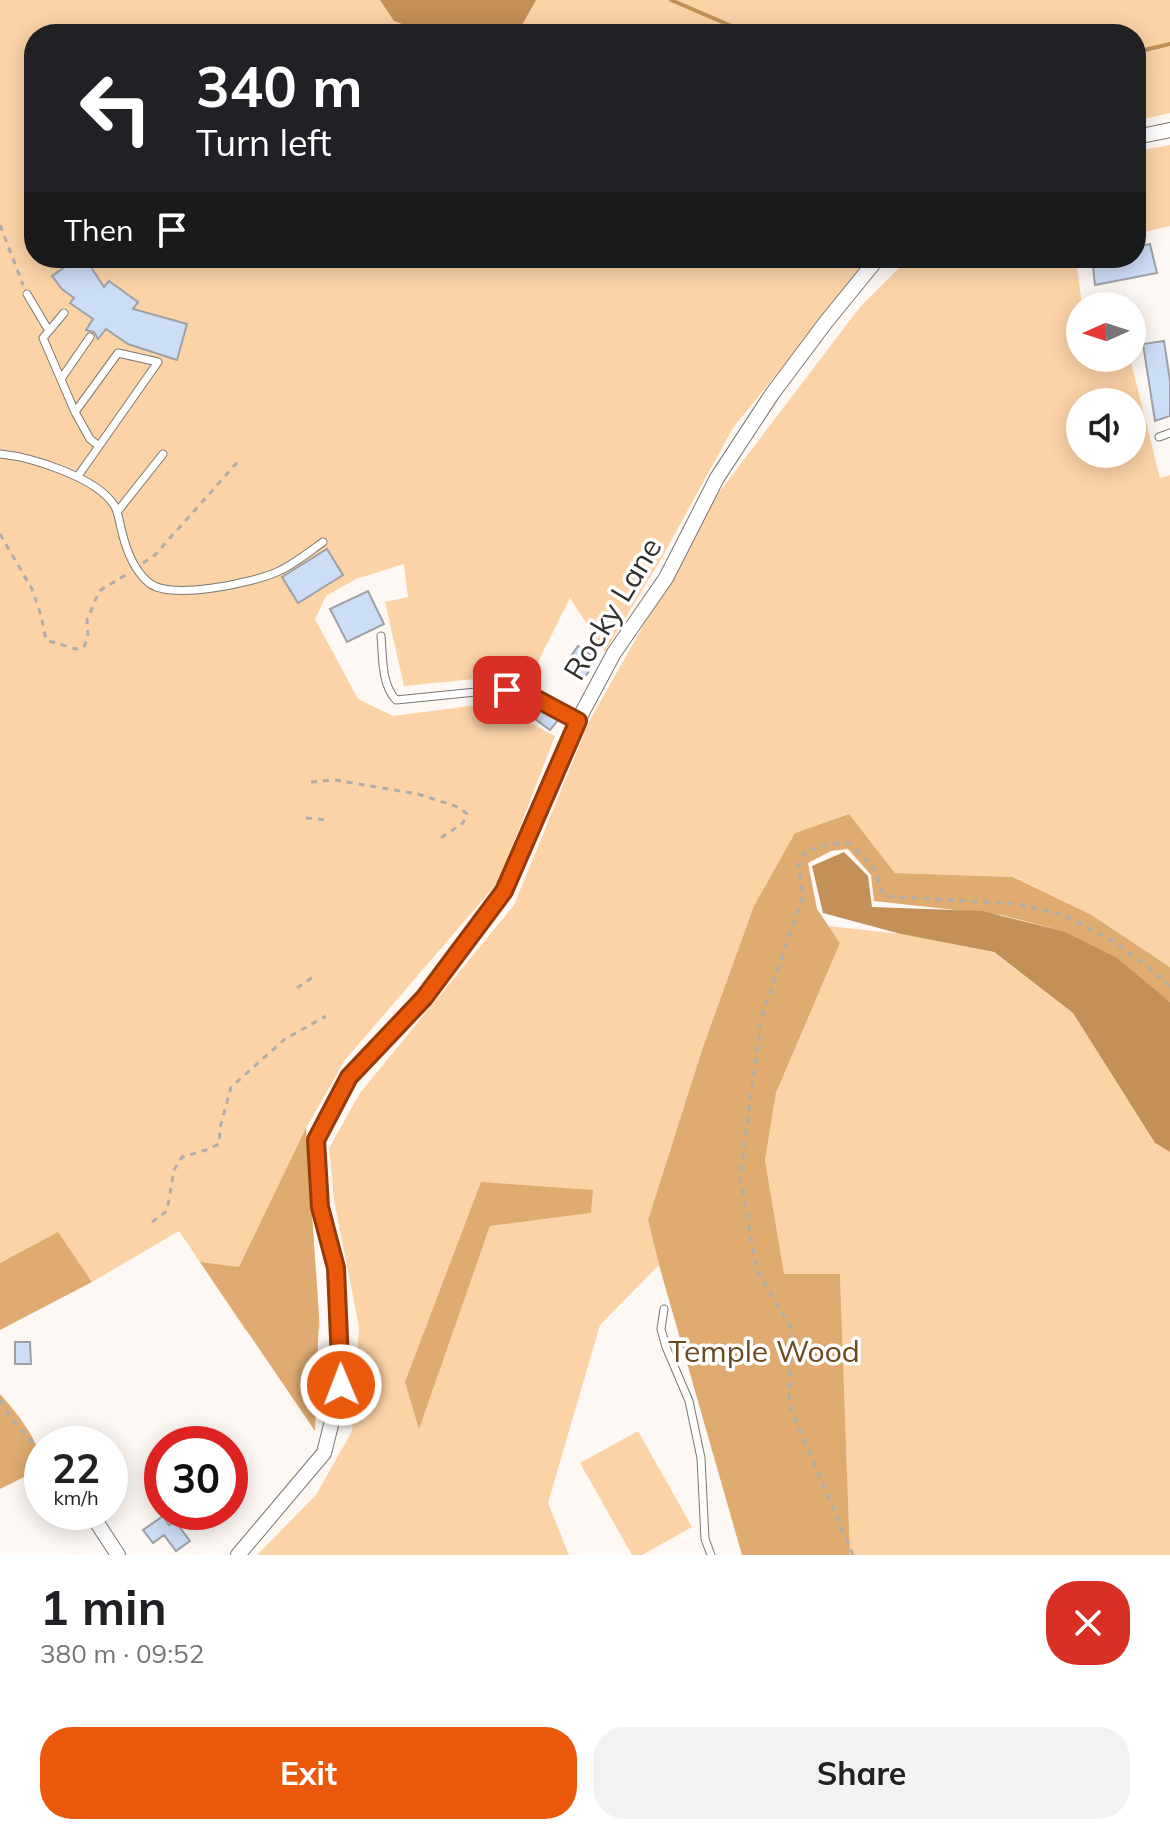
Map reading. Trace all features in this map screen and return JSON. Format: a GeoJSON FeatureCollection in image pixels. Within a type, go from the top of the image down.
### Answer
{"type":"FeatureCollection","features":[{"type":"Feature","properties":{"kind":"street"},"geometry":{"type":"LineString","coordinates":[[1146,135],[1170,130]]}},
{"type":"Feature","properties":{"kind":"street","name":"Rocky Lane"},"geometry":{"type":"LineString","coordinates":[[238,1555],[324,1453],[341,1385],[336,1268],[320,1207],[316,1140],[349,1077],[424,998],[504,891],[578,721],[614,653],[666,578],[717,478],[772,394],[870,268]]}},
{"type":"Feature","properties":{"kind":"street"},"geometry":{"type":"LineString","coordinates":[[102,1530],[118,1555]]}},
{"type":"Feature","properties":{"kind":"lane"},"geometry":{"type":"LineString","coordinates":[[27,294],[49,331]]}},
{"type":"Feature","properties":{"kind":"lane"},"geometry":{"type":"LineString","coordinates":[[64,313],[43,338],[75,412],[90,439],[99,446]]}},
{"type":"Feature","properties":{"kind":"lane"},"geometry":{"type":"LineString","coordinates":[[61,379],[90,337]]}},
{"type":"Feature","properties":{"kind":"lane"},"geometry":{"type":"LineString","coordinates":[[75,412],[118,353],[158,362],[78,476]]}},
{"type":"Feature","properties":{"kind":"lane"},"geometry":{"type":"LineString","coordinates":[[1159,437],[1170,433]]}},
{"type":"Feature","properties":{"kind":"lane"},"geometry":{"type":"LineString","coordinates":[[0,454],[18,455],[78,476],[97,487],[115,506],[124,541],[137,567],[149,583],[168,591],[224,587],[279,571],[323,542]]}},
{"type":"Feature","properties":{"kind":"lane"},"geometry":{"type":"LineString","coordinates":[[117,512],[163,454]]}},
{"type":"Feature","properties":{"kind":"lane"},"geometry":{"type":"LineString","coordinates":[[381,636],[386,683],[389,693],[396,700],[520,690],[578,721]]}},
{"type":"Feature","properties":{"kind":"lane"},"geometry":{"type":"LineString","coordinates":[[664,1309],[661,1329],[689,1401],[701,1458],[705,1539],[711,1555]]}},
{"type":"Feature","properties":{"kind":"path"},"geometry":{"type":"LineString","coordinates":[[0,225],[27,294]]}},
{"type":"Feature","properties":{"kind":"path"},"geometry":{"type":"LineString","coordinates":[[0,534],[32,589],[46,640],[76,649],[84,647],[88,637],[87,620],[99,591],[155,555],[241,458]]}},
{"type":"Feature","properties":{"kind":"path"},"geometry":{"type":"LineString","coordinates":[[311,782],[335,780],[418,794],[458,807],[467,814],[463,823],[436,841]]}},
{"type":"Feature","properties":{"kind":"path"},"geometry":{"type":"LineString","coordinates":[[306,818],[328,820]]}},
{"type":"Feature","properties":{"kind":"path"},"geometry":{"type":"LineString","coordinates":[[853,1555],[789,1405],[791,1328],[757,1271],[740,1178],[761,1019],[803,895],[798,867],[805,851],[830,844],[850,843],[874,869],[884,896],[1018,904],[1064,915],[1116,943],[1170,987]]}},
{"type":"Feature","properties":{"kind":"path"},"geometry":{"type":"LineString","coordinates":[[297,988],[313,977]]}},
{"type":"Feature","properties":{"kind":"path"},"geometry":{"type":"LineString","coordinates":[[152,1222],[167,1211],[174,1170],[182,1157],[219,1144],[231,1087],[285,1039],[326,1016]]}},
{"type":"Feature","properties":{"kind":"path"},"geometry":{"type":"LineString","coordinates":[[0,1400],[24,1433]]}},
{"type":"Feature","properties":{"kind":"shaded area"},"geometry":{"type":"Polygon","coordinates":[[[0,0],[1170,0],[1170,113],[1146,119],[1146,24],[24,24],[24,268],[862,268],[733,428],[661,559],[605,652],[570,598],[536,666],[496,664],[495,677],[404,686],[385,602],[408,597],[404,564],[356,579],[326,596],[315,619],[358,699],[393,716],[493,703],[555,736],[499,881],[345,1060],[306,1128],[320,1329],[246,1331],[179,1231],[92,1282],[58,1233],[0,1263],[0,0]]]}},
{"type":"Feature","properties":{"kind":"shaded area"},"geometry":{"type":"Polygon","coordinates":[[[380,0],[536,0],[523,24],[402,24],[394,21],[380,0]]]}},
{"type":"Feature","properties":{"kind":"shaded area"},"geometry":{"type":"Polygon","coordinates":[[[1170,145],[1170,226],[1146,232],[1146,149],[1170,145]]]}},
{"type":"Feature","properties":{"kind":"shaded area"},"geometry":{"type":"Polygon","coordinates":[[[899,268],[1077,268],[1080,292],[1066,292],[1066,372],[1134,372],[1138,388],[1066,388],[1066,468],[1146,468],[1146,422],[1160,478],[1170,475],[1170,967],[1090,914],[1014,877],[895,873],[849,814],[795,833],[702,1050],[648,1220],[659,1265],[600,1325],[548,1503],[569,1555],[257,1555],[316,1495],[352,1431],[359,1327],[334,1200],[329,1148],[360,1093],[514,905],[590,720],[717,495],[860,307],[899,268]],[[481,1182],[419,1427],[490,1226],[591,1213],[481,1182]]]}},
{"type":"Feature","properties":{"kind":"shaded area"},"geometry":{"type":"Polygon","coordinates":[[[844,852],[868,876],[872,907],[982,911],[1063,931],[1117,958],[1170,1002],[1170,1152],[1155,1143],[1073,1013],[994,952],[901,934],[823,913],[812,866],[844,852]]]}},
{"type":"Feature","properties":{"kind":"shaded area"},"geometry":{"type":"Polygon","coordinates":[[[828,926],[901,934],[993,952],[1073,1013],[1155,1143],[1170,1152],[1170,1555],[850,1555],[840,1274],[784,1275],[765,1160],[776,1093],[840,943],[828,926]]]}},
{"type":"Feature","properties":{"kind":"shaded area"},"geometry":{"type":"Polygon","coordinates":[[[638,1431],[692,1527],[642,1555],[632,1555],[580,1463],[638,1431]]]}},
{"type":"Feature","properties":{"kind":"green space","name":"Temple Wood"},"geometry":{"type":"Polygon","coordinates":[[[849,814],[895,873],[1013,877],[1090,914],[1170,967],[1170,1002],[1143,981],[1063,931],[1001,915],[874,901],[871,875],[848,849],[831,851],[808,863],[817,909],[840,943],[776,1093],[765,1160],[784,1274],[840,1274],[850,1555],[742,1555],[648,1220],[702,1050],[754,906],[795,833],[849,814]]]}},
{"type":"Feature","properties":{"kind":"green space"},"geometry":{"type":"Polygon","coordinates":[[[306,1128],[319,1316],[315,1431],[200,1262],[239,1267],[306,1128]]]}},
{"type":"Feature","properties":{"kind":"green space"},"geometry":{"type":"Polygon","coordinates":[[[481,1182],[593,1190],[591,1213],[490,1226],[419,1429],[405,1382],[481,1182]]]}},
{"type":"Feature","properties":{"kind":"green space"},"geometry":{"type":"Polygon","coordinates":[[[58,1232],[92,1282],[0,1330],[0,1263],[58,1232]]]}},
{"type":"Feature","properties":{"kind":"green space"},"geometry":{"type":"Polygon","coordinates":[[[0,1394],[25,1426],[24,1477],[0,1489],[0,1394]]]}},
{"type":"Feature","properties":{"kind":"building"},"geometry":{"type":"Polygon","coordinates":[[[1150,244],[1157,273],[1095,285],[1093,268],[1146,268],[1146,245],[1150,244]]]}},
{"type":"Feature","properties":{"kind":"building"},"geometry":{"type":"Polygon","coordinates":[[[64,268],[92,268],[104,287],[109,281],[138,302],[133,309],[187,324],[177,360],[128,344],[106,329],[98,339],[94,332],[86,330],[93,319],[70,303],[74,298],[52,276],[64,268]]]}},
{"type":"Feature","properties":{"kind":"building"},"geometry":{"type":"Polygon","coordinates":[[[1164,341],[1170,381],[1170,416],[1155,421],[1146,363],[1146,344],[1164,341]]]}},
{"type":"Feature","properties":{"kind":"building"},"geometry":{"type":"Polygon","coordinates":[[[327,549],[343,575],[298,603],[282,577],[327,549]]]}},
{"type":"Feature","properties":{"kind":"building"},"geometry":{"type":"Polygon","coordinates":[[[368,591],[384,624],[347,642],[330,609],[368,591]]]}},
{"type":"Feature","properties":{"kind":"building"},"geometry":{"type":"Polygon","coordinates":[[[578,646],[593,656],[589,662],[593,665],[585,677],[581,674],[577,679],[562,669],[578,646]]]}},
{"type":"Feature","properties":{"kind":"building"},"geometry":{"type":"Polygon","coordinates":[[[523,699],[558,720],[550,730],[518,706],[523,699]]]}},
{"type":"Feature","properties":{"kind":"building"},"geometry":{"type":"Polygon","coordinates":[[[15,1342],[30,1342],[31,1364],[15,1364],[15,1342]]]}},
{"type":"Feature","properties":{"kind":"building"},"geometry":{"type":"Polygon","coordinates":[[[143,1530],[182,1530],[190,1541],[176,1551],[164,1535],[153,1543],[143,1530]]]}},
{"type":"Feature","properties":{"kind":"waterway"},"geometry":{"type":"LineString","coordinates":[[671,0],[727,24]]}},
{"type":"Feature","properties":{"kind":"waterway"},"geometry":{"type":"LineString","coordinates":[[1146,50],[1170,44]]}},
{"type":"Feature","properties":{"kind":"route"},"geometry":{"type":"LineString","coordinates":[[341,1385],[336,1268],[320,1207],[316,1140],[349,1077],[424,998],[504,891],[578,721],[520,690],[507,690]]}}]}
